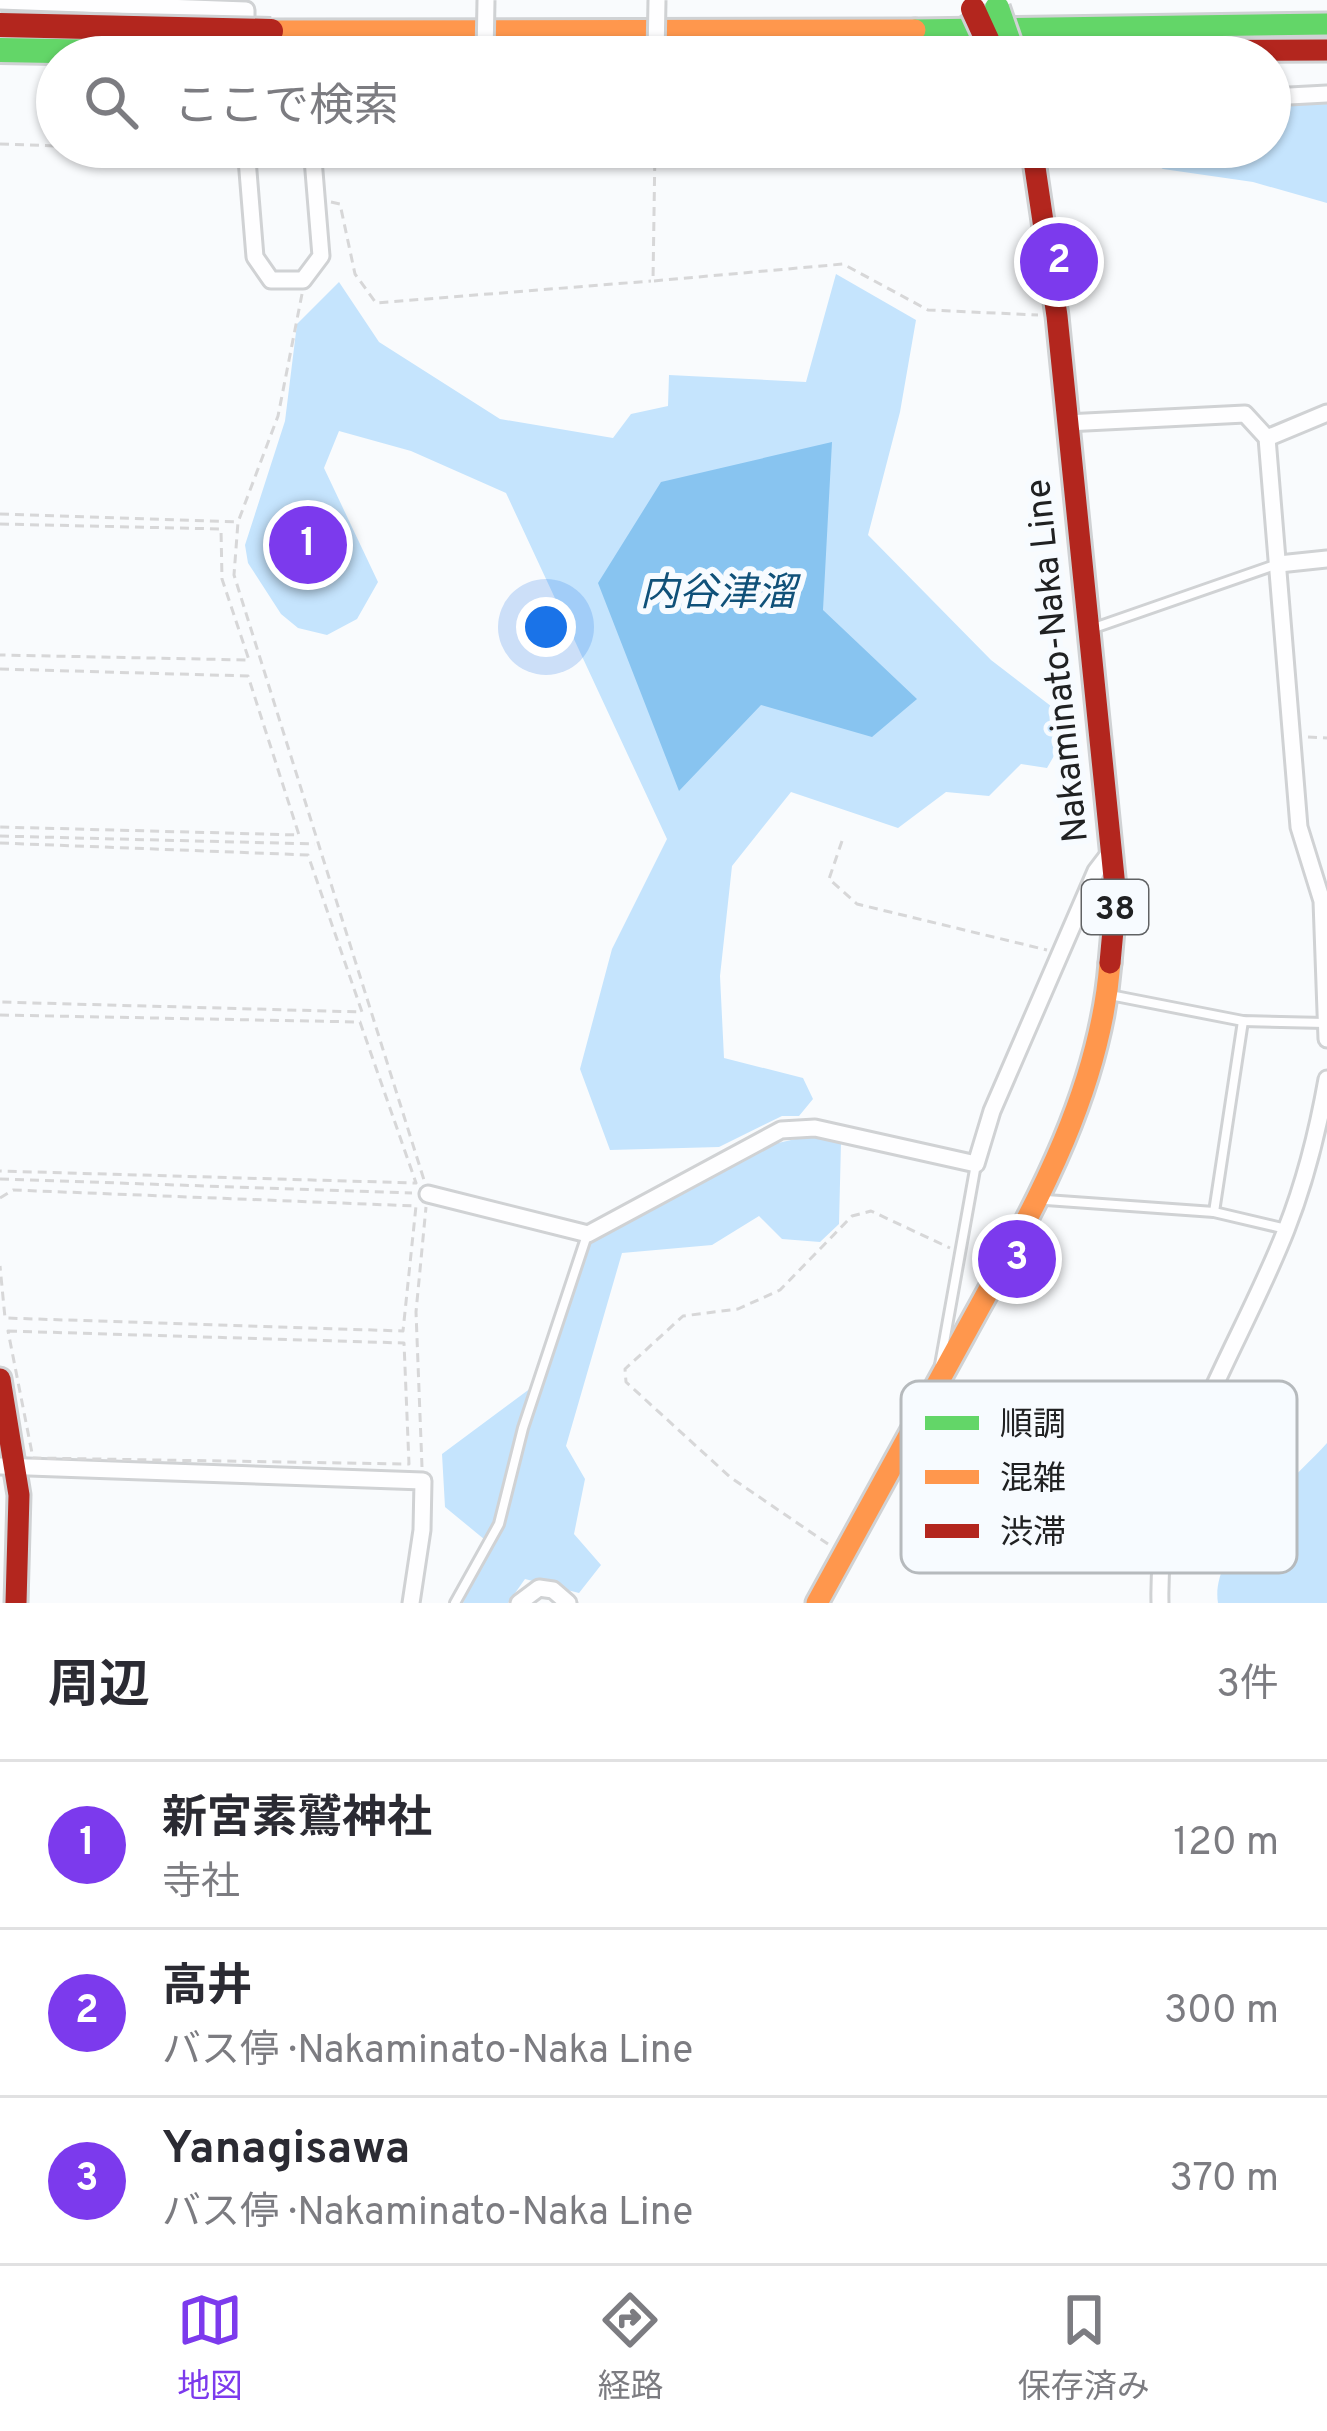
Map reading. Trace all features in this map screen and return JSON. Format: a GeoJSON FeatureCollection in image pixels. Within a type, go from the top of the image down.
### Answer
{"type":"FeatureCollection","features":[{"type":"Feature","properties":{"kind":"main road"},"geometry":{"type":"LineString","coordinates":[[983,4],[990,36]]}},
{"type":"Feature","properties":{"kind":"main road"},"geometry":{"type":"LineString","coordinates":[[983,4],[1002,36]]}},
{"type":"Feature","properties":{"kind":"main road"},"geometry":{"type":"LineString","coordinates":[[663,36],[1327,24]]}},
{"type":"Feature","properties":{"kind":"main road"},"geometry":{"type":"LineString","coordinates":[[0,25],[126,36]]}},
{"type":"Feature","properties":{"kind":"main road"},"geometry":{"type":"LineString","coordinates":[[0,50],[36,50]]}},
{"type":"Feature","properties":{"kind":"main road"},"geometry":{"type":"LineString","coordinates":[[1291,50],[1327,50]]}},
{"type":"Feature","properties":{"kind":"main road","name":"Nakaminato-Naka Line"},"geometry":{"type":"LineString","coordinates":[[942,1381],[1038,1200],[1093,1068],[1108,995],[1116,897],[1058,316],[1035,168]]}},
{"type":"Feature","properties":{"kind":"main road"},"geometry":{"type":"LineString","coordinates":[[0,1379],[16,1603]]}},
{"type":"Feature","properties":{"kind":"main road","name":"Nakaminato-Naka Line"},"geometry":{"type":"LineString","coordinates":[[817,1603],[901,1455]]}},
{"type":"Feature","properties":{"kind":"street"},"geometry":{"type":"LineString","coordinates":[[484,36],[485,0]]}},
{"type":"Feature","properties":{"kind":"street"},"geometry":{"type":"LineString","coordinates":[[657,36],[658,0]]}},
{"type":"Feature","properties":{"kind":"street"},"geometry":{"type":"LineString","coordinates":[[0,1],[246,10],[258,36]]}},
{"type":"Feature","properties":{"kind":"street"},"geometry":{"type":"LineString","coordinates":[[1291,96],[1327,94]]}},
{"type":"Feature","properties":{"kind":"street"},"geometry":{"type":"LineString","coordinates":[[247,168],[248,210],[261,271],[271,280],[303,280],[321,256],[314,168]]}},
{"type":"Feature","properties":{"kind":"street"},"geometry":{"type":"LineString","coordinates":[[1267,438],[1327,413]]}},
{"type":"Feature","properties":{"kind":"street"},"geometry":{"type":"LineString","coordinates":[[1066,422],[1245,414],[1267,438],[1285,707],[1299,827],[1322,901],[1326,1031]]}},
{"type":"Feature","properties":{"kind":"street"},"geometry":{"type":"LineString","coordinates":[[1279,564],[1327,559]]}},
{"type":"Feature","properties":{"kind":"street"},"geometry":{"type":"LineString","coordinates":[[428,1194],[588,1234],[781,1130],[814,1128],[976,1164],[992,1111],[1060,953],[1096,871],[1112,850]]}},
{"type":"Feature","properties":{"kind":"street"},"geometry":{"type":"LineString","coordinates":[[1214,1381],[1286,1229],[1318,1128],[1327,1079]]}},
{"type":"Feature","properties":{"kind":"street"},"geometry":{"type":"LineString","coordinates":[[8,1467],[423,1481],[422,1529],[411,1603]]}},
{"type":"Feature","properties":{"kind":"street"},"geometry":{"type":"LineString","coordinates":[[1160,1603],[1161,1573]]}},
{"type":"Feature","properties":{"kind":"street"},"geometry":{"type":"LineString","coordinates":[[519,1603],[539,1588],[553,1589],[568,1603]]}},
{"type":"Feature","properties":{"kind":"lane"},"geometry":{"type":"LineString","coordinates":[[1088,631],[1114,617],[1279,564]]}},
{"type":"Feature","properties":{"kind":"lane"},"geometry":{"type":"LineString","coordinates":[[1108,995],[1243,1021],[1326,1031]]}},
{"type":"Feature","properties":{"kind":"lane"},"geometry":{"type":"LineString","coordinates":[[1214,1212],[1243,1021]]}},
{"type":"Feature","properties":{"kind":"lane"},"geometry":{"type":"LineString","coordinates":[[944,1378],[939,1354],[976,1164]]}},
{"type":"Feature","properties":{"kind":"lane"},"geometry":{"type":"LineString","coordinates":[[1038,1200],[1214,1212],[1286,1229]]}},
{"type":"Feature","properties":{"kind":"lane"},"geometry":{"type":"LineString","coordinates":[[455,1603],[499,1524],[523,1428],[588,1234]]}},
{"type":"Feature","properties":{"kind":"path"},"geometry":{"type":"LineString","coordinates":[[0,144],[36,145]]}},
{"type":"Feature","properties":{"kind":"path"},"geometry":{"type":"LineString","coordinates":[[652,281],[655,168]]}},
{"type":"Feature","properties":{"kind":"path"},"geometry":{"type":"LineString","coordinates":[[317,200],[340,204],[355,274],[376,303],[843,264],[928,310],[1058,316]]}},
{"type":"Feature","properties":{"kind":"path"},"geometry":{"type":"LineString","coordinates":[[303,280],[278,416],[238,522],[234,575],[428,1194],[416,1312],[423,1481]]}},
{"type":"Feature","properties":{"kind":"path"},"geometry":{"type":"LineString","coordinates":[[0,514],[238,522]]}},
{"type":"Feature","properties":{"kind":"path"},"geometry":{"type":"LineString","coordinates":[[0,524],[221,529],[222,579],[249,660],[0,655]]}},
{"type":"Feature","properties":{"kind":"path"},"geometry":{"type":"LineString","coordinates":[[0,669],[248,676],[299,835],[0,827]]}},
{"type":"Feature","properties":{"kind":"path"},"geometry":{"type":"LineString","coordinates":[[0,839],[317,844]]}},
{"type":"Feature","properties":{"kind":"path"},"geometry":{"type":"LineString","coordinates":[[0,839],[308,855],[362,1012],[0,1002]]}},
{"type":"Feature","properties":{"kind":"path"},"geometry":{"type":"LineString","coordinates":[[842,841],[830,879],[857,904],[1060,953]]}},
{"type":"Feature","properties":{"kind":"path"},"geometry":{"type":"LineString","coordinates":[[0,1015],[360,1022],[416,1183],[0,1172]]}},
{"type":"Feature","properties":{"kind":"path"},"geometry":{"type":"LineString","coordinates":[[0,1179],[428,1194]]}},
{"type":"Feature","properties":{"kind":"path"},"geometry":{"type":"LineString","coordinates":[[0,1198],[13,1190],[416,1206],[403,1331],[5,1318],[0,1266]]}},
{"type":"Feature","properties":{"kind":"path"},"geometry":{"type":"LineString","coordinates":[[844,1556],[730,1477],[626,1382],[625,1369],[683,1316],[738,1309],[780,1290],[852,1216],[871,1211],[959,1252]]}},
{"type":"Feature","properties":{"kind":"path"},"geometry":{"type":"LineString","coordinates":[[8,1330],[404,1342],[409,1464],[33,1458],[8,1330]]}},
{"type":"Feature","properties":{"kind":"shaded area"},"geometry":{"type":"Polygon","coordinates":[[[1327,104],[1327,203],[1253,182],[1161,168],[1291,168],[1291,105],[1327,104]]]}},
{"type":"Feature","properties":{"kind":"shaded area"},"geometry":{"type":"Polygon","coordinates":[[[836,274],[916,320],[900,412],[868,535],[991,660],[1073,723],[1047,768],[1021,764],[989,796],[946,792],[898,828],[791,792],[732,866],[720,976],[724,1058],[803,1078],[813,1099],[799,1116],[782,1116],[719,1147],[610,1150],[580,1069],[612,949],[667,839],[506,493],[411,451],[339,431],[324,468],[378,582],[357,619],[327,635],[298,628],[281,614],[248,563],[245,545],[285,421],[297,324],[339,282],[379,342],[500,419],[613,438],[631,414],[668,406],[669,375],[806,382],[836,274]]]}},
{"type":"Feature","properties":{"kind":"shaded area"},"geometry":{"type":"Polygon","coordinates":[[[817,1134],[841,1142],[839,1224],[820,1242],[782,1239],[759,1216],[712,1245],[622,1253],[566,1446],[585,1479],[574,1534],[601,1565],[579,1593],[525,1579],[508,1603],[463,1603],[490,1544],[445,1507],[442,1454],[539,1382],[591,1237],[757,1148],[817,1134]]]}},
{"type":"Feature","properties":{"kind":"shaded area"},"geometry":{"type":"Polygon","coordinates":[[[1327,1443],[1327,1603],[1218,1603],[1222,1573],[1297,1573],[1297,1474],[1327,1443]]]}},
{"type":"Feature","properties":{"kind":"water","name":"内谷津溜"},"geometry":{"type":"Polygon","coordinates":[[[832,442],[823,610],[917,699],[872,737],[761,705],[679,791],[598,583],[661,482],[832,442]]]}},
{"type":"Feature","properties":{"kind":"traffic: fast"},"geometry":{"type":"LineString","coordinates":[[997,8],[1007,36]]}},
{"type":"Feature","properties":{"kind":"traffic: fast"},"geometry":{"type":"LineString","coordinates":[[915,30],[1327,24]]}},
{"type":"Feature","properties":{"kind":"traffic: fast"},"geometry":{"type":"LineString","coordinates":[[0,50],[36,51]]}},
{"type":"Feature","properties":{"kind":"traffic: slow"},"geometry":{"type":"LineString","coordinates":[[271,31],[915,30]]}},
{"type":"Feature","properties":{"kind":"traffic: slow"},"geometry":{"type":"LineString","coordinates":[[939,1381],[1035,1203],[1076,1111],[1092,1063],[1110,963]]}},
{"type":"Feature","properties":{"kind":"traffic: slow"},"geometry":{"type":"LineString","coordinates":[[817,1603],[901,1450]]}},
{"type":"Feature","properties":{"kind":"traffic: jam"},"geometry":{"type":"LineString","coordinates":[[973,9],[985,36]]}},
{"type":"Feature","properties":{"kind":"traffic: jam"},"geometry":{"type":"LineString","coordinates":[[0,25],[271,31]]}},
{"type":"Feature","properties":{"kind":"traffic: jam"},"geometry":{"type":"LineString","coordinates":[[1291,50],[1327,50]]}},
{"type":"Feature","properties":{"kind":"traffic: jam"},"geometry":{"type":"LineString","coordinates":[[1035,168],[1057,316],[1116,897],[1110,963]]}},
{"type":"Feature","properties":{"kind":"traffic: jam"},"geometry":{"type":"LineString","coordinates":[[0,1379],[19,1495],[16,1603]]}},
{"type":"Feature","properties":{"kind":"place","name":"高井"},"geometry":{"type":"Point","coordinates":[1059,262]}},
{"type":"Feature","properties":{"kind":"place","name":"新宮素鷲神社"},"geometry":{"type":"Point","coordinates":[308,545]}},
{"type":"Feature","properties":{"kind":"place","name":"Yanagisawa"},"geometry":{"type":"Point","coordinates":[1017,1259]}}]}
